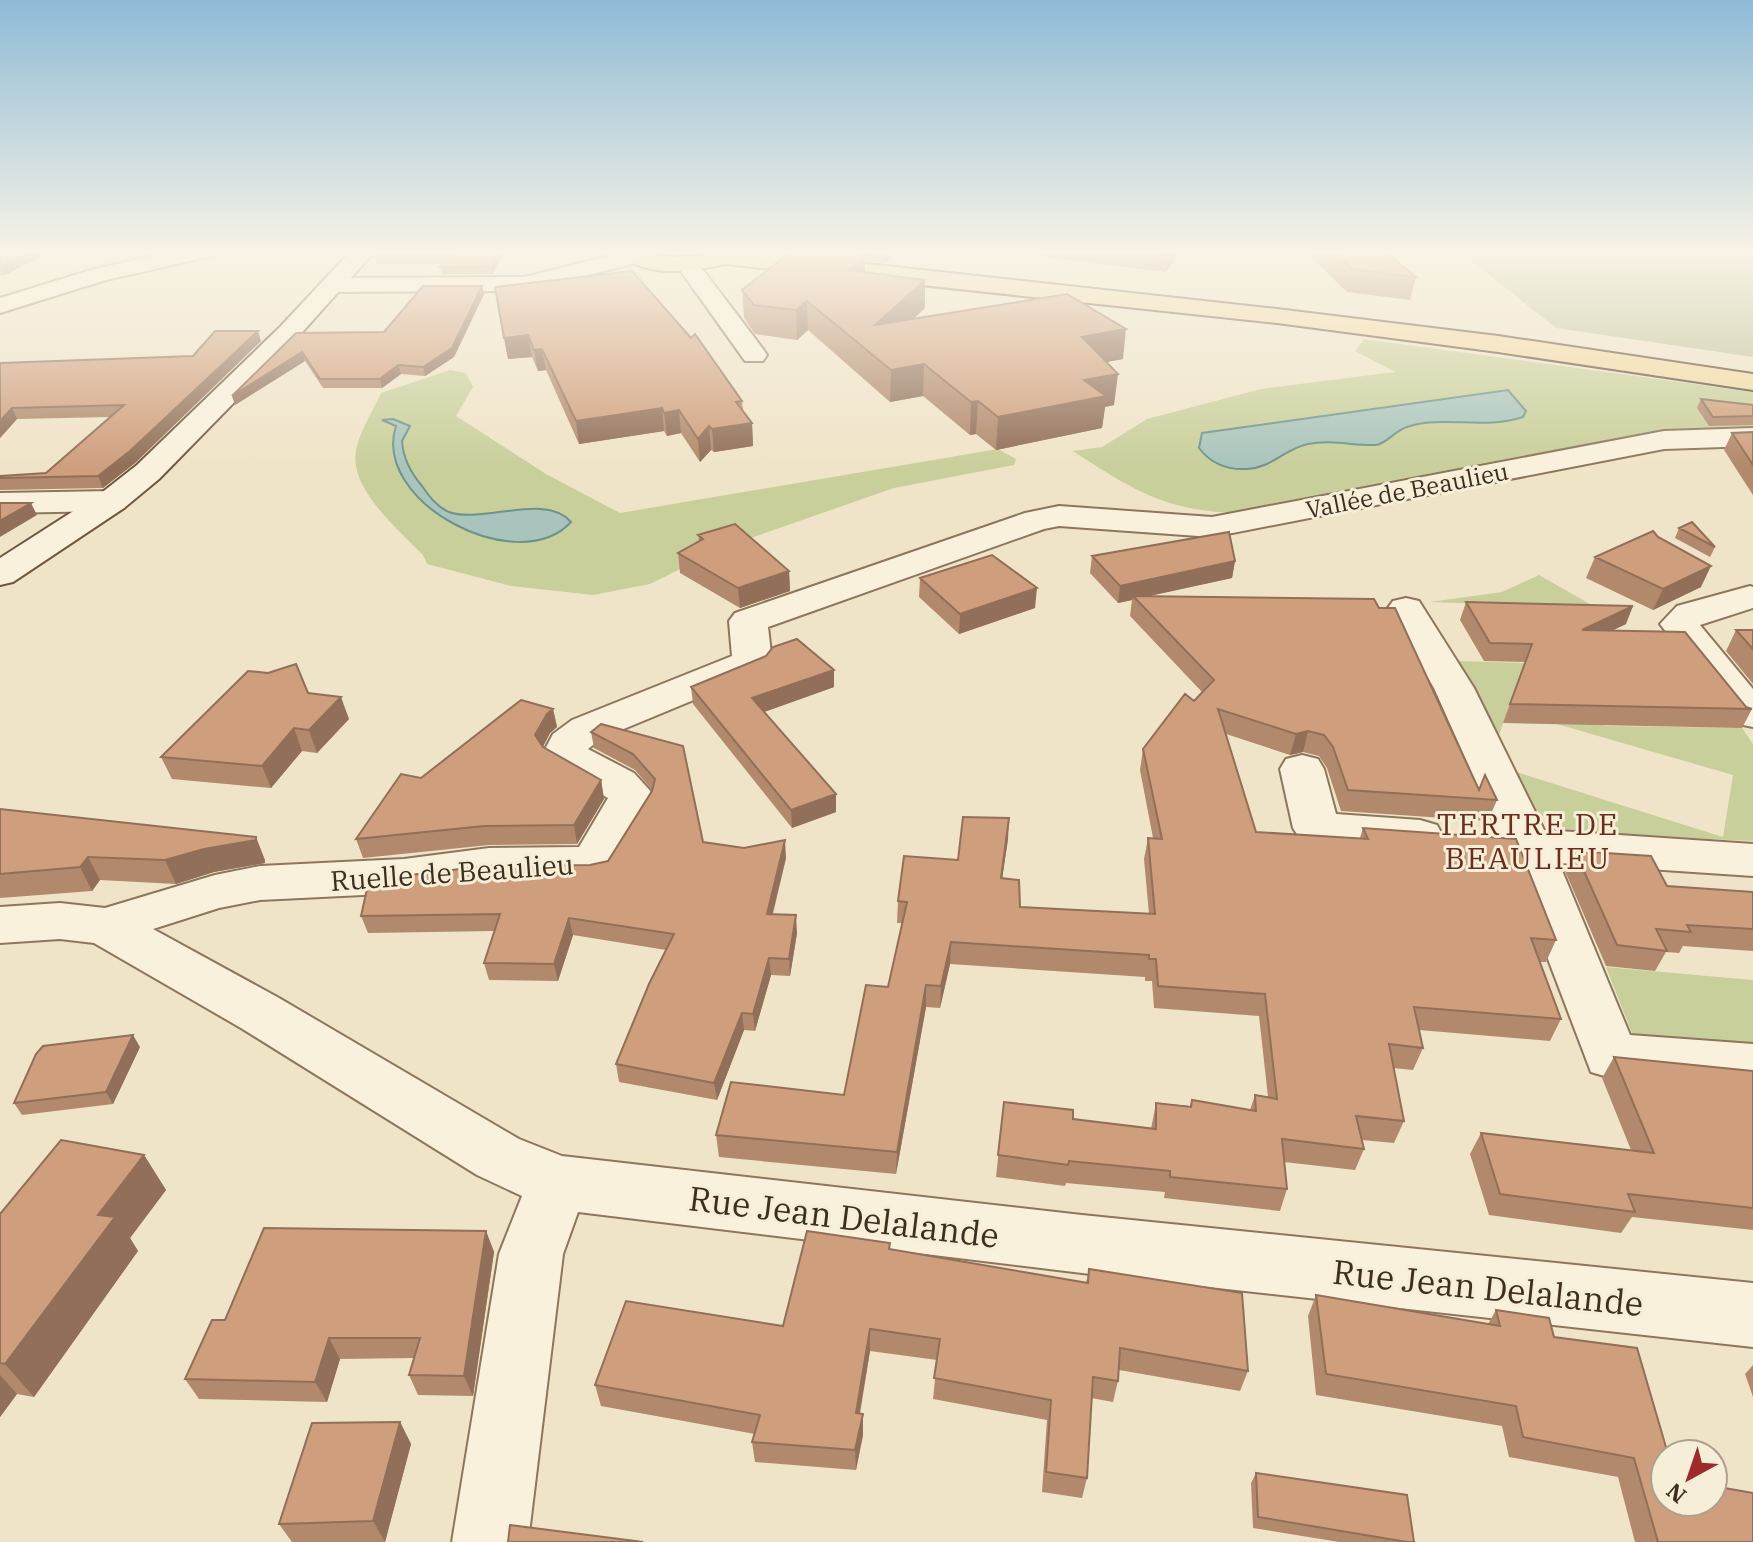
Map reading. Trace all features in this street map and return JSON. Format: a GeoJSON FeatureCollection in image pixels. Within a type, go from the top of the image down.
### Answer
{"type":"FeatureCollection","features":[{"type":"Feature","properties":{"kind":"main road"},"geometry":{"type":"LineString","coordinates":[[1327,323],[1753,382]]}},
{"type":"Feature","properties":{"kind":"main road"},"geometry":{"type":"LineString","coordinates":[[1425,323],[1753,368]]}},
{"type":"Feature","properties":{"kind":"street"},"geometry":{"type":"LineString","coordinates":[[0,574],[112,501],[148,472],[296,323]]}},
{"type":"Feature","properties":{"kind":"street"},"geometry":{"type":"LineString","coordinates":[[729,323],[754,355]]}},
{"type":"Feature","properties":{"kind":"street","name":"Vallée de Beaulieu"},"geometry":{"type":"LineString","coordinates":[[1059,516],[1212,527],[1664,440],[1753,437]]}},
{"type":"Feature","properties":{"kind":"street"},"geometry":{"type":"LineString","coordinates":[[0,503],[112,501]]}},
{"type":"Feature","properties":{"kind":"street","name":"Ruelle de Beaulieu"},"geometry":{"type":"LineString","coordinates":[[105,926],[215,892],[260,883],[404,876],[489,864],[593,863],[629,806],[631,795],[618,783],[564,755],[568,743],[587,729],[752,662],[748,621],[1037,520],[1059,516]]}},
{"type":"Feature","properties":{"kind":"street"},"geometry":{"type":"LineString","coordinates":[[1713,576],[1752,598]]}},
{"type":"Feature","properties":{"kind":"street"},"geometry":{"type":"LineString","coordinates":[[1752,598],[1690,614],[1679,624],[1753,715]]}},
{"type":"Feature","properties":{"kind":"street"},"geometry":{"type":"LineString","coordinates":[[1406,609],[1454,688],[1528,845],[1611,1056],[1753,1067]]}},
{"type":"Feature","properties":{"kind":"street"},"geometry":{"type":"LineString","coordinates":[[1302,769],[1316,828],[1753,860]]}},
{"type":"Feature","properties":{"kind":"street","name":"Rue Jean Delalande"},"geometry":{"type":"LineString","coordinates":[[0,925],[60,921],[105,926],[260,1013],[498,1157],[558,1183],[1082,1244],[1753,1315]]}},
{"type":"Feature","properties":{"kind":"street"},"geometry":{"type":"LineString","coordinates":[[490,1542],[531,1254],[558,1183]]}},
{"type":"Feature","properties":{"kind":"green space"},"geometry":{"type":"Polygon","coordinates":[[[1550,323],[1753,323],[1753,357],[1556,328],[1550,323]]]}},
{"type":"Feature","properties":{"kind":"green space"},"geometry":{"type":"Polygon","coordinates":[[[1364,339],[1753,392],[1753,429],[1670,432],[1239,513],[1191,508],[1151,496],[1113,477],[1073,451],[1102,447],[1147,419],[1261,389],[1395,372],[1355,351],[1364,339]]]}},
{"type":"Feature","properties":{"kind":"green space"},"geometry":{"type":"Polygon","coordinates":[[[450,370],[466,373],[473,387],[456,416],[546,474],[620,513],[998,449],[1016,459],[1014,465],[894,488],[725,547],[650,584],[593,595],[511,586],[427,564],[423,555],[376,506],[359,476],[355,461],[357,446],[381,393],[450,370]]]}},
{"type":"Feature","properties":{"kind":"green space"},"geometry":{"type":"Polygon","coordinates":[[[1539,575],[1597,608],[1430,602],[1502,592],[1539,575]]]}},
{"type":"Feature","properties":{"kind":"green space"},"geometry":{"type":"Polygon","coordinates":[[[1459,661],[1524,663],[1554,709],[1606,726],[1742,728],[1753,744],[1753,841],[1574,833],[1551,822],[1535,809],[1510,770],[1723,837],[1733,775],[1508,710],[1496,743],[1459,661]]]}},
{"type":"Feature","properties":{"kind":"green space"},"geometry":{"type":"Polygon","coordinates":[[[1606,967],[1753,980],[1753,1054],[1636,1043],[1606,967]]]}},
{"type":"Feature","properties":{"kind":"water"},"geometry":{"type":"Polygon","coordinates":[[[1508,390],[1526,411],[1523,417],[1494,422],[1420,424],[1403,429],[1376,445],[1308,444],[1264,465],[1247,469],[1220,465],[1199,448],[1202,433],[1508,390]]]}},
{"type":"Feature","properties":{"kind":"water"},"geometry":{"type":"Polygon","coordinates":[[[393,419],[410,426],[402,441],[406,459],[427,494],[445,510],[463,515],[546,509],[560,513],[571,522],[548,537],[518,542],[486,537],[455,524],[427,505],[405,482],[394,455],[396,426],[382,420],[393,419]]]}},
{"type":"Feature","properties":{"kind":"building"},"geometry":{"type":"Polygon","coordinates":[[[392,323],[464,323],[452,348],[423,367],[398,365],[380,379],[320,379],[302,352],[232,396],[296,333],[384,332],[392,323]]]}},
{"type":"Feature","properties":{"kind":"building"},"geometry":{"type":"Polygon","coordinates":[[[501,323],[678,323],[691,338],[695,334],[742,401],[736,402],[752,423],[712,429],[709,426],[698,439],[679,410],[664,413],[662,408],[576,421],[542,349],[534,350],[528,335],[504,338],[501,323]]]}},
{"type":"Feature","properties":{"kind":"building"},"geometry":{"type":"Polygon","coordinates":[[[834,323],[1116,323],[1126,329],[1082,337],[1118,374],[1084,380],[1106,396],[998,417],[978,401],[971,402],[924,364],[891,370],[834,323]]]}},
{"type":"Feature","properties":{"kind":"building"},"geometry":{"type":"Polygon","coordinates":[[[215,331],[258,331],[130,451],[98,476],[0,478],[46,473],[124,405],[12,408],[0,421],[0,363],[193,356],[215,331]]]}},
{"type":"Feature","properties":{"kind":"building"},"geometry":{"type":"Polygon","coordinates":[[[1701,399],[1753,405],[1753,416],[1713,417],[1701,399]]]}},
{"type":"Feature","properties":{"kind":"building"},"geometry":{"type":"Polygon","coordinates":[[[1753,432],[1753,465],[1732,433],[1753,432]]]}},
{"type":"Feature","properties":{"kind":"building"},"geometry":{"type":"Polygon","coordinates":[[[0,503],[31,503],[0,521],[0,503]]]}},
{"type":"Feature","properties":{"kind":"building"},"geometry":{"type":"Polygon","coordinates":[[[1692,522],[1715,547],[1679,528],[1692,522]]]}},
{"type":"Feature","properties":{"kind":"building"},"geometry":{"type":"Polygon","coordinates":[[[735,524],[789,571],[738,588],[678,553],[703,539],[698,535],[735,524]]]}},
{"type":"Feature","properties":{"kind":"building"},"geometry":{"type":"Polygon","coordinates":[[[1653,531],[1658,537],[1711,566],[1663,589],[1595,557],[1653,531]]]}},
{"type":"Feature","properties":{"kind":"building"},"geometry":{"type":"Polygon","coordinates":[[[1229,532],[1235,561],[1120,586],[1092,556],[1229,532]]]}},
{"type":"Feature","properties":{"kind":"building"},"geometry":{"type":"Polygon","coordinates":[[[992,555],[1037,588],[960,614],[920,578],[992,555]]]}},
{"type":"Feature","properties":{"kind":"building"},"geometry":{"type":"Polygon","coordinates":[[[1133,596],[1374,599],[1379,608],[1395,608],[1479,790],[1485,775],[1497,800],[1348,790],[1333,747],[1324,735],[1308,731],[1296,734],[1218,709],[1256,832],[1368,839],[1363,828],[1516,839],[1556,940],[1531,938],[1561,1019],[1414,1007],[1423,1048],[1389,1044],[1404,1121],[1356,1116],[1364,1149],[1282,1139],[1287,1189],[1170,1177],[1170,1171],[1069,1161],[1068,1165],[998,1155],[1004,1102],[1073,1110],[1073,1119],[1156,1129],[1156,1103],[1191,1107],[1192,1100],[1256,1111],[1255,1095],[1277,1099],[1265,994],[1158,986],[1156,959],[1149,959],[1149,955],[951,942],[941,986],[926,985],[897,1152],[716,1135],[731,1082],[844,1095],[866,985],[888,987],[907,902],[898,901],[904,856],[958,860],[963,817],[1009,818],[1001,878],[1019,880],[1020,907],[1155,914],[1148,838],[1162,839],[1143,749],[1185,694],[1194,701],[1214,680],[1133,596]]]}},
{"type":"Feature","properties":{"kind":"building"},"geometry":{"type":"Polygon","coordinates":[[[1466,602],[1633,606],[1582,630],[1685,632],[1746,707],[1752,709],[1510,704],[1532,644],[1490,643],[1466,602]]]}},
{"type":"Feature","properties":{"kind":"building"},"geometry":{"type":"Polygon","coordinates":[[[1736,630],[1753,630],[1753,649],[1736,630]]]}},
{"type":"Feature","properties":{"kind":"building"},"geometry":{"type":"Polygon","coordinates":[[[797,639],[834,670],[752,698],[836,794],[791,810],[691,687],[766,656],[773,647],[797,639]]]}},
{"type":"Feature","properties":{"kind":"building"},"geometry":{"type":"Polygon","coordinates":[[[296,664],[308,693],[341,697],[309,730],[294,728],[262,766],[161,757],[248,671],[268,673],[296,664]]]}},
{"type":"Feature","properties":{"kind":"building"},"geometry":{"type":"Polygon","coordinates":[[[521,700],[553,709],[535,735],[543,747],[601,780],[574,825],[484,826],[356,839],[401,774],[421,778],[521,700]]]}},
{"type":"Feature","properties":{"kind":"building"},"geometry":{"type":"Polygon","coordinates":[[[601,724],[683,746],[703,842],[744,848],[785,840],[767,914],[796,915],[789,959],[769,958],[753,1014],[742,1013],[714,1083],[616,1064],[649,984],[674,934],[569,918],[554,964],[484,963],[500,914],[361,916],[369,880],[485,866],[590,865],[608,861],[652,791],[655,779],[633,754],[591,732],[601,724]]]}},
{"type":"Feature","properties":{"kind":"building"},"geometry":{"type":"Polygon","coordinates":[[[0,809],[256,837],[256,840],[165,860],[88,857],[80,867],[0,874],[0,809]]]}},
{"type":"Feature","properties":{"kind":"building"},"geometry":{"type":"Polygon","coordinates":[[[1575,851],[1651,856],[1667,886],[1753,892],[1753,929],[1687,925],[1691,932],[1656,929],[1667,951],[1617,945],[1575,851]]]}},
{"type":"Feature","properties":{"kind":"building"},"geometry":{"type":"Polygon","coordinates":[[[133,1035],[106,1092],[14,1103],[36,1054],[43,1046],[133,1035]]]}},
{"type":"Feature","properties":{"kind":"building"},"geometry":{"type":"Polygon","coordinates":[[[1614,1057],[1753,1071],[1753,1208],[1628,1194],[1635,1212],[1500,1194],[1481,1133],[1654,1153],[1614,1057]]]}},
{"type":"Feature","properties":{"kind":"building"},"geometry":{"type":"Polygon","coordinates":[[[61,1140],[144,1155],[98,1215],[115,1217],[5,1364],[0,1363],[0,1214],[61,1140]]]}},
{"type":"Feature","properties":{"kind":"building"},"geometry":{"type":"Polygon","coordinates":[[[264,1228],[486,1231],[464,1376],[409,1375],[420,1338],[329,1338],[315,1382],[185,1379],[212,1320],[225,1320],[264,1228]]]}},
{"type":"Feature","properties":{"kind":"building"},"geometry":{"type":"Polygon","coordinates":[[[807,1231],[890,1243],[889,1249],[1088,1283],[1089,1269],[1242,1293],[1248,1371],[1120,1348],[1118,1381],[1093,1377],[1087,1478],[1046,1472],[1051,1400],[934,1378],[940,1339],[870,1329],[856,1413],[863,1414],[855,1450],[752,1442],[760,1415],[595,1385],[626,1301],[783,1326],[807,1231]]]}},
{"type":"Feature","properties":{"kind":"building"},"geometry":{"type":"Polygon","coordinates":[[[1316,1295],[1500,1326],[1496,1310],[1549,1318],[1554,1337],[1637,1348],[1663,1438],[1649,1438],[1649,1510],[1634,1458],[1523,1437],[1516,1406],[1326,1374],[1316,1295]]]}},
{"type":"Feature","properties":{"kind":"building"},"geometry":{"type":"Polygon","coordinates":[[[400,1422],[373,1521],[279,1524],[312,1423],[400,1422]]]}},
{"type":"Feature","properties":{"kind":"building"},"geometry":{"type":"Polygon","coordinates":[[[1256,1473],[1407,1495],[1414,1542],[1258,1517],[1256,1473]]]}},
{"type":"Feature","properties":{"kind":"building"},"geometry":{"type":"Polygon","coordinates":[[[1729,1489],[1753,1493],[1753,1542],[1658,1542],[1651,1518],[1729,1518],[1729,1489]]]}},
{"type":"Feature","properties":{"kind":"building"},"geometry":{"type":"Polygon","coordinates":[[[510,1525],[643,1542],[508,1542],[510,1525]]]}},
{"type":"Feature","properties":{"kind":"district","name":"TERTRE DE BEAULIEU"},"geometry":{"type":"Point","coordinates":[1528,840]}}]}
